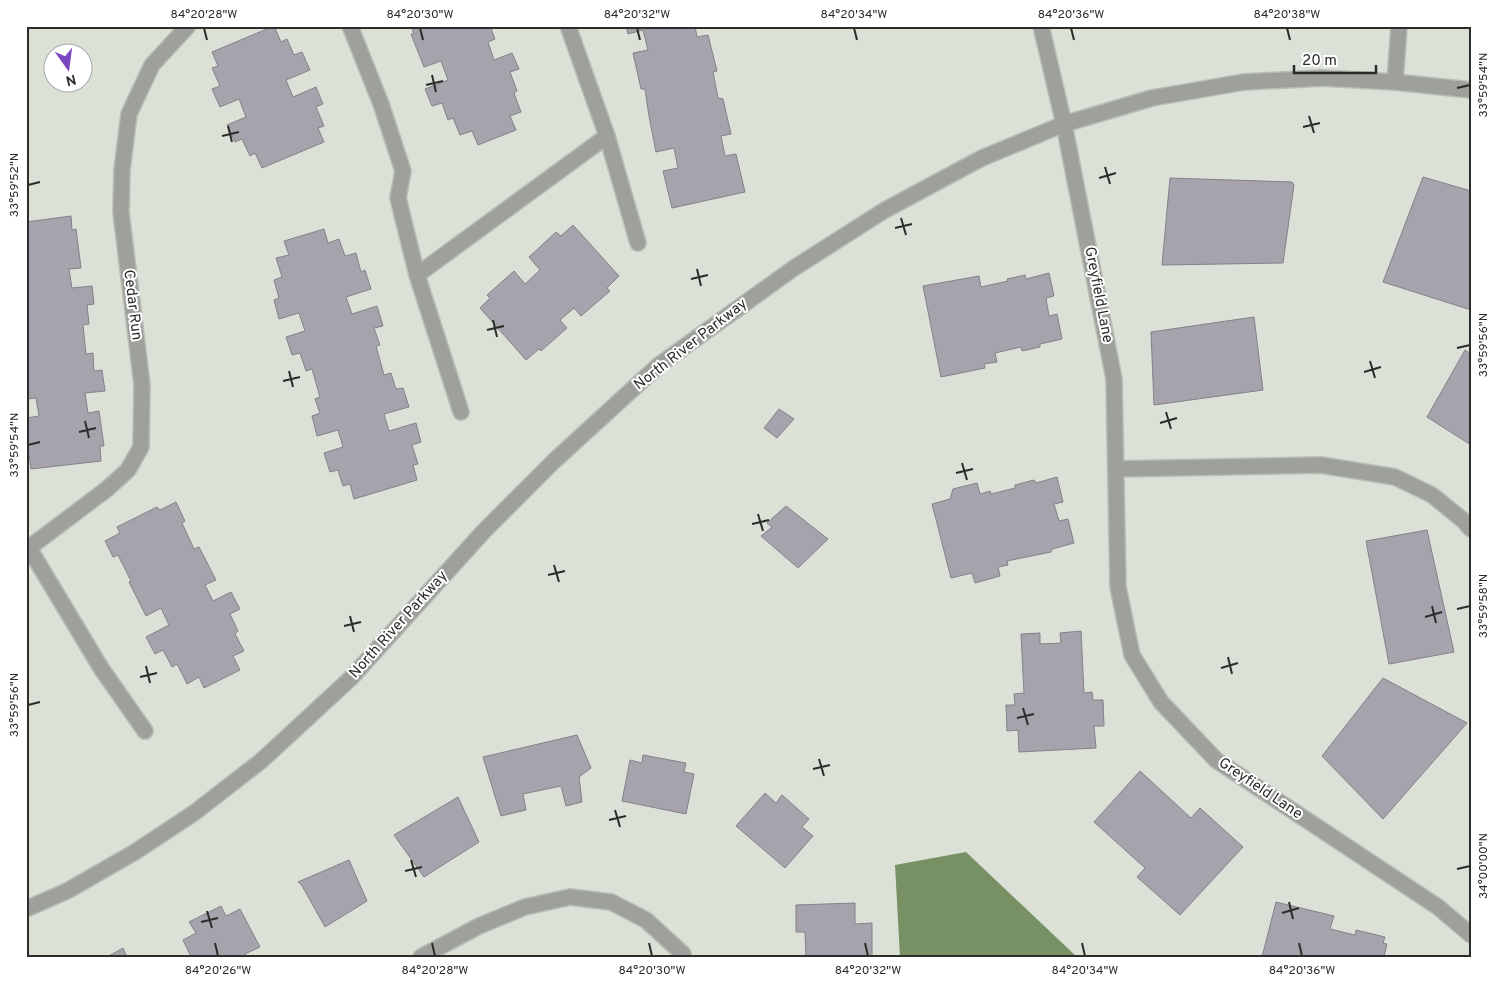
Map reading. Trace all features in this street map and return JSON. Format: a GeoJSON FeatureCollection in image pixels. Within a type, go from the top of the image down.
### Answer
{"type":"FeatureCollection","features":[{"type":"Feature","properties":{"kind":"street","name":"Cedar Run"},"geometry":{"type":"LineString","coordinates":[[28,549],[107,489],[128,470],[141,447],[142,385],[121,212],[123,160],[128,114],[152,64],[188,26]]}},
{"type":"Feature","properties":{"kind":"street"},"geometry":{"type":"LineString","coordinates":[[350,26],[381,104],[403,171],[398,198],[417,275],[461,412]]}},
{"type":"Feature","properties":{"kind":"street"},"geometry":{"type":"LineString","coordinates":[[568,26],[607,136],[638,243]]}},
{"type":"Feature","properties":{"kind":"street","name":"Greyfield Lane"},"geometry":{"type":"LineString","coordinates":[[1041,26],[1064,124],[1114,379],[1118,587],[1132,655],[1160,702],[1216,760],[1438,907],[1471,935]]}},
{"type":"Feature","properties":{"kind":"street"},"geometry":{"type":"LineString","coordinates":[[1396,82],[1399,26]]}},
{"type":"Feature","properties":{"kind":"street","name":"North River Parkway"},"geometry":{"type":"LineString","coordinates":[[26,909],[67,890],[135,852],[194,813],[261,762],[351,678],[484,531],[554,461],[660,365],[794,268],[885,210],[982,158],[1064,124],[1152,98],[1244,82],[1322,78],[1396,82],[1471,90]]}},
{"type":"Feature","properties":{"kind":"street"},"geometry":{"type":"LineString","coordinates":[[417,275],[607,136]]}},
{"type":"Feature","properties":{"kind":"street"},"geometry":{"type":"LineString","coordinates":[[1116,469],[1321,465],[1386,475],[1396,477],[1432,495],[1471,529]]}},
{"type":"Feature","properties":{"kind":"street"},"geometry":{"type":"LineString","coordinates":[[28,549],[101,668],[145,731]]}},
{"type":"Feature","properties":{"kind":"street"},"geometry":{"type":"LineString","coordinates":[[421,957],[479,926],[525,906],[570,897],[611,902],[646,920],[683,954]]}},
{"type":"Feature","properties":{"kind":"shaded area"},"geometry":{"type":"Polygon","coordinates":[[[966,852],[1077,957],[900,957],[895,865],[966,852]]]}},
{"type":"Feature","properties":{"kind":"building"},"geometry":{"type":"Polygon","coordinates":[[[274,26],[281,42],[287,39],[294,55],[302,52],[310,70],[286,80],[293,97],[316,87],[323,104],[316,107],[324,126],[318,128],[324,142],[262,168],[255,153],[250,156],[242,139],[235,142],[227,125],[246,117],[239,99],[220,107],[212,89],[220,86],[212,68],[218,66],[212,52],[274,26]]]}},
{"type":"Feature","properties":{"kind":"building"},"geometry":{"type":"Polygon","coordinates":[[[411,26],[490,26],[495,39],[488,42],[494,60],[512,53],[519,69],[510,72],[517,91],[514,93],[521,112],[510,116],[516,130],[478,145],[472,131],[460,135],[453,118],[448,120],[442,103],[432,106],[425,89],[448,80],[441,61],[424,67],[411,34],[414,34],[411,26]]]}},
{"type":"Feature","properties":{"kind":"building"},"geometry":{"type":"Polygon","coordinates":[[[626,26],[695,26],[697,37],[708,35],[717,71],[713,72],[718,98],[723,99],[731,134],[721,136],[725,156],[736,154],[745,192],[672,208],[663,171],[678,168],[674,148],[656,152],[645,89],[641,89],[633,53],[648,50],[643,30],[628,34],[626,26]]]}},
{"type":"Feature","properties":{"kind":"building"},"geometry":{"type":"Polygon","coordinates":[[[1423,177],[1471,191],[1471,310],[1383,282],[1423,177]]]}},
{"type":"Feature","properties":{"kind":"building"},"geometry":{"type":"Polygon","coordinates":[[[1170,178],[1292,182],[1294,185],[1283,263],[1162,265],[1170,178]]]}},
{"type":"Feature","properties":{"kind":"building"},"geometry":{"type":"Polygon","coordinates":[[[71,216],[72,230],[76,229],[81,268],[69,269],[72,288],[92,286],[94,304],[87,305],[89,324],[83,325],[86,354],[93,353],[94,371],[102,370],[105,391],[85,393],[88,413],[99,411],[104,446],[100,446],[101,461],[31,469],[29,454],[26,454],[26,418],[39,416],[36,398],[26,399],[26,222],[71,216]]]}},
{"type":"Feature","properties":{"kind":"building"},"geometry":{"type":"Polygon","coordinates":[[[573,225],[619,276],[607,288],[610,291],[581,316],[574,308],[560,320],[567,328],[541,351],[539,349],[526,360],[480,308],[490,298],[487,295],[514,271],[525,284],[540,270],[529,257],[556,232],[561,236],[573,225]]]}},
{"type":"Feature","properties":{"kind":"building"},"geometry":{"type":"Polygon","coordinates":[[[324,229],[328,243],[339,239],[345,256],[356,253],[361,272],[365,270],[371,289],[346,297],[352,314],[377,306],[383,326],[374,328],[380,345],[376,346],[384,375],[391,373],[396,389],[403,388],[409,407],[384,414],[389,431],[416,423],[421,442],[412,445],[418,464],[413,465],[417,480],[354,499],[350,484],[343,486],[338,470],[330,472],[324,453],[343,447],[338,430],[317,436],[312,416],[320,413],[315,399],[320,397],[312,369],[306,371],[300,353],[292,355],[286,337],[305,331],[299,313],[279,319],[274,300],[279,298],[274,280],[282,277],[276,258],[289,255],[284,241],[324,229]]]}},
{"type":"Feature","properties":{"kind":"building"},"geometry":{"type":"Polygon","coordinates":[[[1049,273],[1054,296],[1046,298],[1049,316],[1057,314],[1062,339],[1040,344],[1040,347],[1022,351],[1021,347],[995,353],[997,362],[984,364],[985,368],[941,377],[923,286],[979,276],[981,287],[1025,275],[1026,279],[1049,273]]]}},
{"type":"Feature","properties":{"kind":"building"},"geometry":{"type":"Polygon","coordinates":[[[1254,317],[1263,390],[1154,405],[1151,332],[1254,317]]]}},
{"type":"Feature","properties":{"kind":"building"},"geometry":{"type":"Polygon","coordinates":[[[1465,350],[1471,354],[1471,445],[1427,417],[1465,350]]]}},
{"type":"Feature","properties":{"kind":"building"},"geometry":{"type":"Polygon","coordinates":[[[779,409],[794,419],[777,438],[764,428],[779,409]]]}},
{"type":"Feature","properties":{"kind":"building"},"geometry":{"type":"Polygon","coordinates":[[[1057,477],[1063,502],[1054,504],[1059,521],[1068,519],[1074,543],[1052,549],[1051,552],[1007,561],[1008,565],[998,567],[1000,576],[975,583],[972,573],[951,578],[932,504],[950,499],[953,489],[977,483],[980,494],[990,491],[991,494],[1015,488],[1015,485],[1034,480],[1036,483],[1057,477]]]}},
{"type":"Feature","properties":{"kind":"building"},"geometry":{"type":"Polygon","coordinates":[[[176,502],[185,521],[182,523],[194,549],[199,547],[216,580],[205,585],[213,601],[231,592],[240,609],[230,614],[238,631],[235,634],[244,651],[233,656],[240,670],[204,688],[199,677],[187,684],[177,664],[172,667],[163,650],[155,654],[146,637],[169,625],[161,608],[146,616],[118,555],[113,557],[105,541],[120,533],[117,527],[157,507],[160,510],[176,502]]]}},
{"type":"Feature","properties":{"kind":"building"},"geometry":{"type":"Polygon","coordinates":[[[786,506],[828,539],[798,568],[761,536],[772,527],[767,523],[786,506]]]}},
{"type":"Feature","properties":{"kind":"building"},"geometry":{"type":"Polygon","coordinates":[[[1427,530],[1454,652],[1389,664],[1366,541],[1427,530]]]}},
{"type":"Feature","properties":{"kind":"building"},"geometry":{"type":"Polygon","coordinates":[[[1081,631],[1084,693],[1092,692],[1093,700],[1103,700],[1104,726],[1094,726],[1096,748],[1019,752],[1018,730],[1007,731],[1006,705],[1015,705],[1014,694],[1024,693],[1021,634],[1040,633],[1040,644],[1061,643],[1060,633],[1081,631]]]}},
{"type":"Feature","properties":{"kind":"building"},"geometry":{"type":"Polygon","coordinates":[[[1383,678],[1467,723],[1383,819],[1322,756],[1383,678]]]}},
{"type":"Feature","properties":{"kind":"building"},"geometry":{"type":"Polygon","coordinates":[[[577,735],[591,768],[579,777],[582,802],[566,806],[561,786],[523,794],[526,810],[501,816],[483,757],[577,735]]]}},
{"type":"Feature","properties":{"kind":"building"},"geometry":{"type":"Polygon","coordinates":[[[643,755],[686,763],[684,772],[694,774],[686,814],[622,801],[630,760],[642,763],[643,755]]]}},
{"type":"Feature","properties":{"kind":"building"},"geometry":{"type":"Polygon","coordinates":[[[1140,771],[1191,818],[1200,808],[1243,847],[1180,915],[1137,877],[1145,868],[1094,822],[1140,771]]]}},
{"type":"Feature","properties":{"kind":"building"},"geometry":{"type":"Polygon","coordinates":[[[765,793],[776,803],[782,795],[809,819],[802,827],[813,836],[785,868],[736,826],[765,793]]]}},
{"type":"Feature","properties":{"kind":"building"},"geometry":{"type":"Polygon","coordinates":[[[458,797],[479,842],[424,877],[394,835],[458,797]]]}},
{"type":"Feature","properties":{"kind":"building"},"geometry":{"type":"Polygon","coordinates":[[[349,860],[367,901],[325,927],[301,884],[298,882],[349,860]]]}},
{"type":"Feature","properties":{"kind":"building"},"geometry":{"type":"Polygon","coordinates":[[[1276,902],[1334,916],[1330,929],[1355,935],[1356,930],[1385,937],[1383,943],[1387,944],[1384,957],[1262,957],[1276,902]]]}},
{"type":"Feature","properties":{"kind":"building"},"geometry":{"type":"Polygon","coordinates":[[[855,903],[855,924],[872,923],[872,957],[806,957],[805,932],[796,932],[796,905],[855,903]]]}},
{"type":"Feature","properties":{"kind":"building"},"geometry":{"type":"Polygon","coordinates":[[[221,906],[226,916],[240,909],[260,947],[245,954],[246,957],[191,957],[183,940],[196,933],[189,922],[221,906]]]}},
{"type":"Feature","properties":{"kind":"building"},"geometry":{"type":"Polygon","coordinates":[[[123,948],[127,957],[107,957],[123,948]]]}}]}
